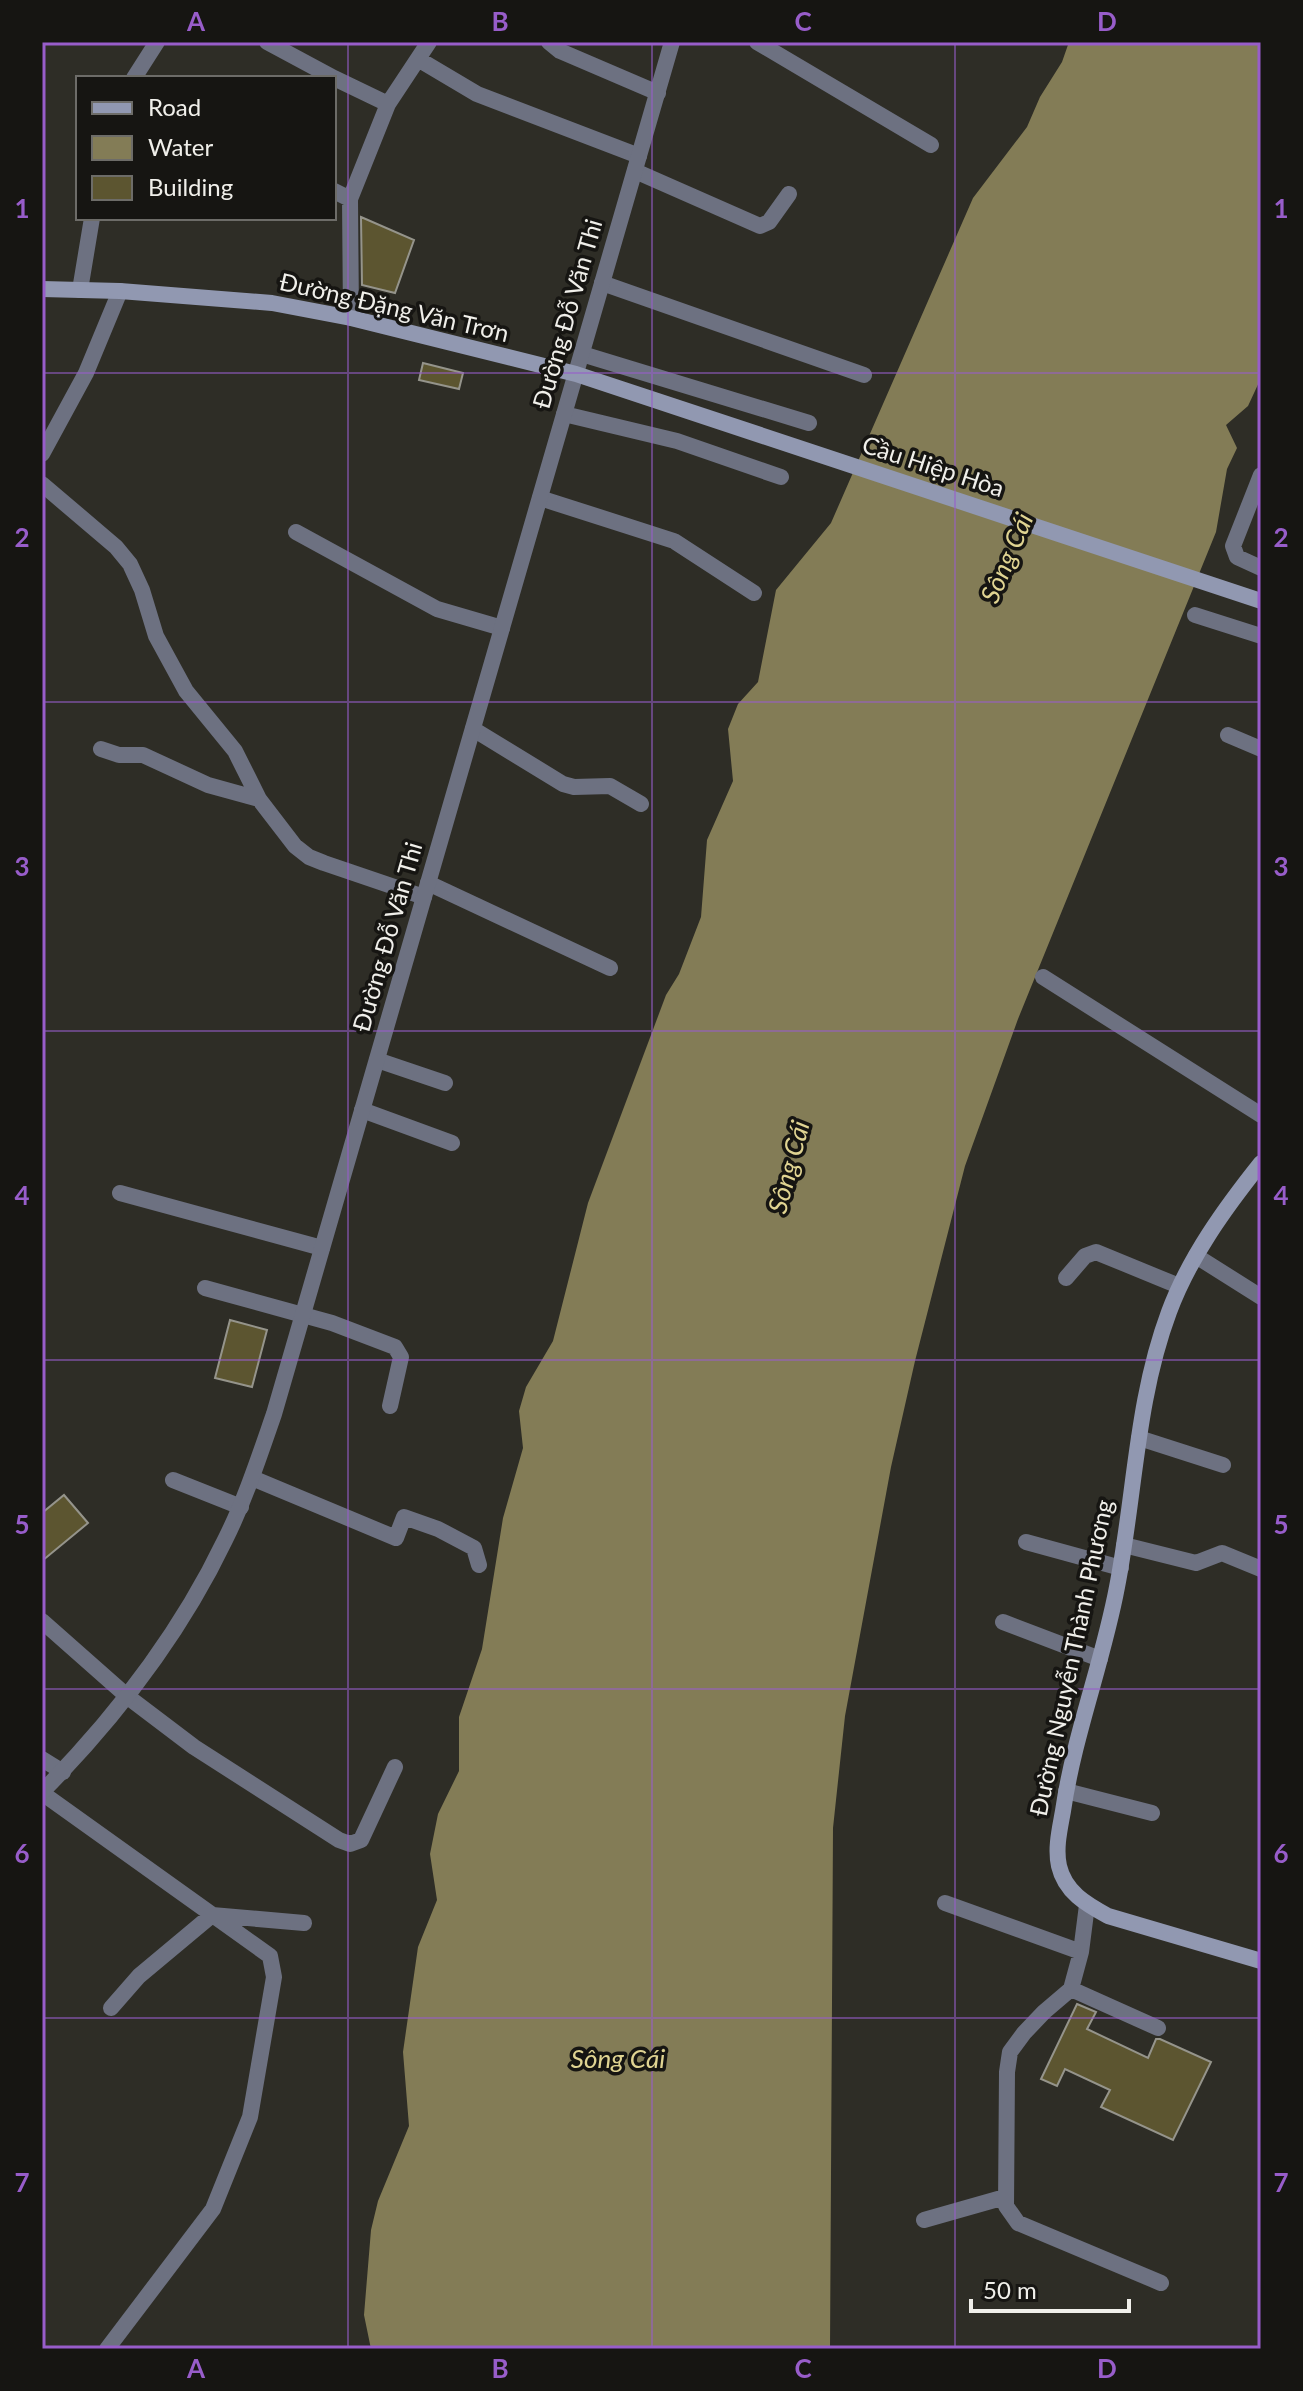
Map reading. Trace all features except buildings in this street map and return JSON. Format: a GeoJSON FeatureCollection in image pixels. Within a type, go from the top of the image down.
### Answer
{"type":"FeatureCollection","features":[{"type":"Feature","properties":{"kind":"main road","name":"Đường Đặng Văn Trơn"},"geometry":{"type":"LineString","coordinates":[[42,289],[120,291],[272,303],[351,318],[576,374],[681,408]]}},
{"type":"Feature","properties":{"kind":"main road","name":"Cầu Hiệp Hòa"},"geometry":{"type":"LineString","coordinates":[[681,408],[1261,601]]}},
{"type":"Feature","properties":{"kind":"main road","name":"Đường Nguyễn Thành Phương"},"geometry":{"type":"LineString","coordinates":[[1259,1956],[1120,1921],[1087,1905],[1070,1889],[1059,1865],[1058,1850],[1066,1791],[1121,1568],[1151,1370],[1179,1286],[1196,1256],[1261,1163]]}},
{"type":"Feature","properties":{"kind":"street"},"geometry":{"type":"LineString","coordinates":[[135,76],[157,42]]}},
{"type":"Feature","properties":{"kind":"street"},"geometry":{"type":"LineString","coordinates":[[267,42],[330,76]]}},
{"type":"Feature","properties":{"kind":"street"},"geometry":{"type":"LineString","coordinates":[[351,318],[350,199],[388,104],[429,42]]}},
{"type":"Feature","properties":{"kind":"street"},"geometry":{"type":"LineString","coordinates":[[549,42],[560,51],[658,93]]}},
{"type":"Feature","properties":{"kind":"street","name":"Đường Đỗ Văn Thi"},"geometry":{"type":"LineString","coordinates":[[42,1792],[128,1697],[184,1618],[241,1507],[252,1478],[377,1060],[672,42]]}},
{"type":"Feature","properties":{"kind":"street"},"geometry":{"type":"LineString","coordinates":[[757,42],[931,145]]}},
{"type":"Feature","properties":{"kind":"street"},"geometry":{"type":"LineString","coordinates":[[418,59],[477,94],[637,164],[760,226],[769,222],[789,194]]}},
{"type":"Feature","properties":{"kind":"street"},"geometry":{"type":"LineString","coordinates":[[336,79],[388,104]]}},
{"type":"Feature","properties":{"kind":"street"},"geometry":{"type":"LineString","coordinates":[[336,192],[350,199]]}},
{"type":"Feature","properties":{"kind":"street"},"geometry":{"type":"LineString","coordinates":[[80,290],[92,220]]}},
{"type":"Feature","properties":{"kind":"street"},"geometry":{"type":"LineString","coordinates":[[602,283],[864,375]]}},
{"type":"Feature","properties":{"kind":"street"},"geometry":{"type":"LineString","coordinates":[[42,454],[86,373],[120,291]]}},
{"type":"Feature","properties":{"kind":"street"},"geometry":{"type":"LineString","coordinates":[[582,354],[809,423]]}},
{"type":"Feature","properties":{"kind":"street"},"geometry":{"type":"LineString","coordinates":[[564,414],[677,441],[781,477]]}},
{"type":"Feature","properties":{"kind":"street"},"geometry":{"type":"LineString","coordinates":[[1261,475],[1233,546],[1237,557],[1261,568]]}},
{"type":"Feature","properties":{"kind":"street"},"geometry":{"type":"LineString","coordinates":[[42,484],[116,547],[130,564],[142,590],[156,636],[186,691],[235,751],[259,799],[295,846],[309,857],[426,890],[610,968]]}},
{"type":"Feature","properties":{"kind":"street"},"geometry":{"type":"LineString","coordinates":[[540,498],[674,541],[691,549],[754,593]]}},
{"type":"Feature","properties":{"kind":"street"},"geometry":{"type":"LineString","coordinates":[[296,532],[437,609],[502,628]]}},
{"type":"Feature","properties":{"kind":"street"},"geometry":{"type":"LineString","coordinates":[[1195,615],[1261,636]]}},
{"type":"Feature","properties":{"kind":"street"},"geometry":{"type":"LineString","coordinates":[[473,729],[563,784],[574,787],[610,786],[641,804]]}},
{"type":"Feature","properties":{"kind":"street"},"geometry":{"type":"LineString","coordinates":[[1228,735],[1261,749]]}},
{"type":"Feature","properties":{"kind":"street"},"geometry":{"type":"LineString","coordinates":[[101,749],[119,755],[143,755],[208,785],[259,799]]}},
{"type":"Feature","properties":{"kind":"street"},"geometry":{"type":"LineString","coordinates":[[1043,977],[1261,1115]]}},
{"type":"Feature","properties":{"kind":"street"},"geometry":{"type":"LineString","coordinates":[[377,1060],[445,1083]]}},
{"type":"Feature","properties":{"kind":"street"},"geometry":{"type":"LineString","coordinates":[[362,1110],[452,1143]]}},
{"type":"Feature","properties":{"kind":"street"},"geometry":{"type":"LineString","coordinates":[[120,1193],[322,1248]]}},
{"type":"Feature","properties":{"kind":"street"},"geometry":{"type":"LineString","coordinates":[[1066,1278],[1085,1256],[1096,1252],[1179,1286]]}},
{"type":"Feature","properties":{"kind":"street"},"geometry":{"type":"LineString","coordinates":[[1196,1256],[1261,1297]]}},
{"type":"Feature","properties":{"kind":"street"},"geometry":{"type":"LineString","coordinates":[[205,1288],[332,1323],[395,1347],[401,1357],[390,1406]]}},
{"type":"Feature","properties":{"kind":"street"},"geometry":{"type":"LineString","coordinates":[[1139,1438],[1223,1465]]}},
{"type":"Feature","properties":{"kind":"street"},"geometry":{"type":"LineString","coordinates":[[252,1478],[396,1538],[404,1517],[438,1529],[468,1543],[477,1554],[479,1565]]}},
{"type":"Feature","properties":{"kind":"street"},"geometry":{"type":"LineString","coordinates":[[173,1480],[241,1507]]}},
{"type":"Feature","properties":{"kind":"street"},"geometry":{"type":"LineString","coordinates":[[1026,1542],[1121,1568]]}},
{"type":"Feature","properties":{"kind":"street"},"geometry":{"type":"LineString","coordinates":[[1124,1545],[1196,1563],[1222,1553],[1261,1569]]}},
{"type":"Feature","properties":{"kind":"street"},"geometry":{"type":"LineString","coordinates":[[42,1621],[128,1697],[194,1747],[329,1834],[350,1844],[361,1840],[367,1831],[395,1767]]}},
{"type":"Feature","properties":{"kind":"street"},"geometry":{"type":"LineString","coordinates":[[1003,1622],[1100,1659]]}},
{"type":"Feature","properties":{"kind":"street"},"geometry":{"type":"LineString","coordinates":[[42,1759],[63,1772]]}},
{"type":"Feature","properties":{"kind":"street"},"geometry":{"type":"LineString","coordinates":[[1066,1791],[1152,1813]]}},
{"type":"Feature","properties":{"kind":"street"},"geometry":{"type":"LineString","coordinates":[[42,1792],[270,1956],[274,1977],[250,2117],[213,2209],[107,2349]]}},
{"type":"Feature","properties":{"kind":"street"},"geometry":{"type":"LineString","coordinates":[[945,1903],[1081,1952]]}},
{"type":"Feature","properties":{"kind":"street"},"geometry":{"type":"LineString","coordinates":[[1087,1905],[1081,1952],[1071,1989],[1034,2022],[1010,2052],[1005,2197],[1009,2213],[1018,2223],[1161,2283]]}},
{"type":"Feature","properties":{"kind":"street"},"geometry":{"type":"LineString","coordinates":[[111,2008],[139,1976],[212,1915],[304,1923]]}},
{"type":"Feature","properties":{"kind":"street"},"geometry":{"type":"LineString","coordinates":[[1071,1989],[1158,2028]]}},
{"type":"Feature","properties":{"kind":"street"},"geometry":{"type":"LineString","coordinates":[[924,2220],[1005,2197]]}},
{"type":"Feature","properties":{"kind":"water","name":"Sông Cái"},"geometry":{"type":"Polygon","coordinates":[[[1069,42],[1261,42],[1261,378],[1248,406],[1226,425],[1237,448],[1227,469],[1216,532],[1018,1019],[965,1166],[891,1467],[845,1716],[833,1828],[830,2349],[371,2349],[364,2315],[371,2230],[378,2201],[409,2126],[403,2052],[418,1947],[437,1900],[430,1854],[438,1814],[459,1771],[459,1717],[482,1649],[503,1518],[523,1448],[519,1411],[526,1387],[553,1341],[588,1203],[666,995],[679,974],[701,917],[707,840],[733,781],[728,729],[738,704],[758,682],[776,590],[831,523],[973,198],[1027,127],[1040,97],[1062,62],[1069,42]]]}}]}
